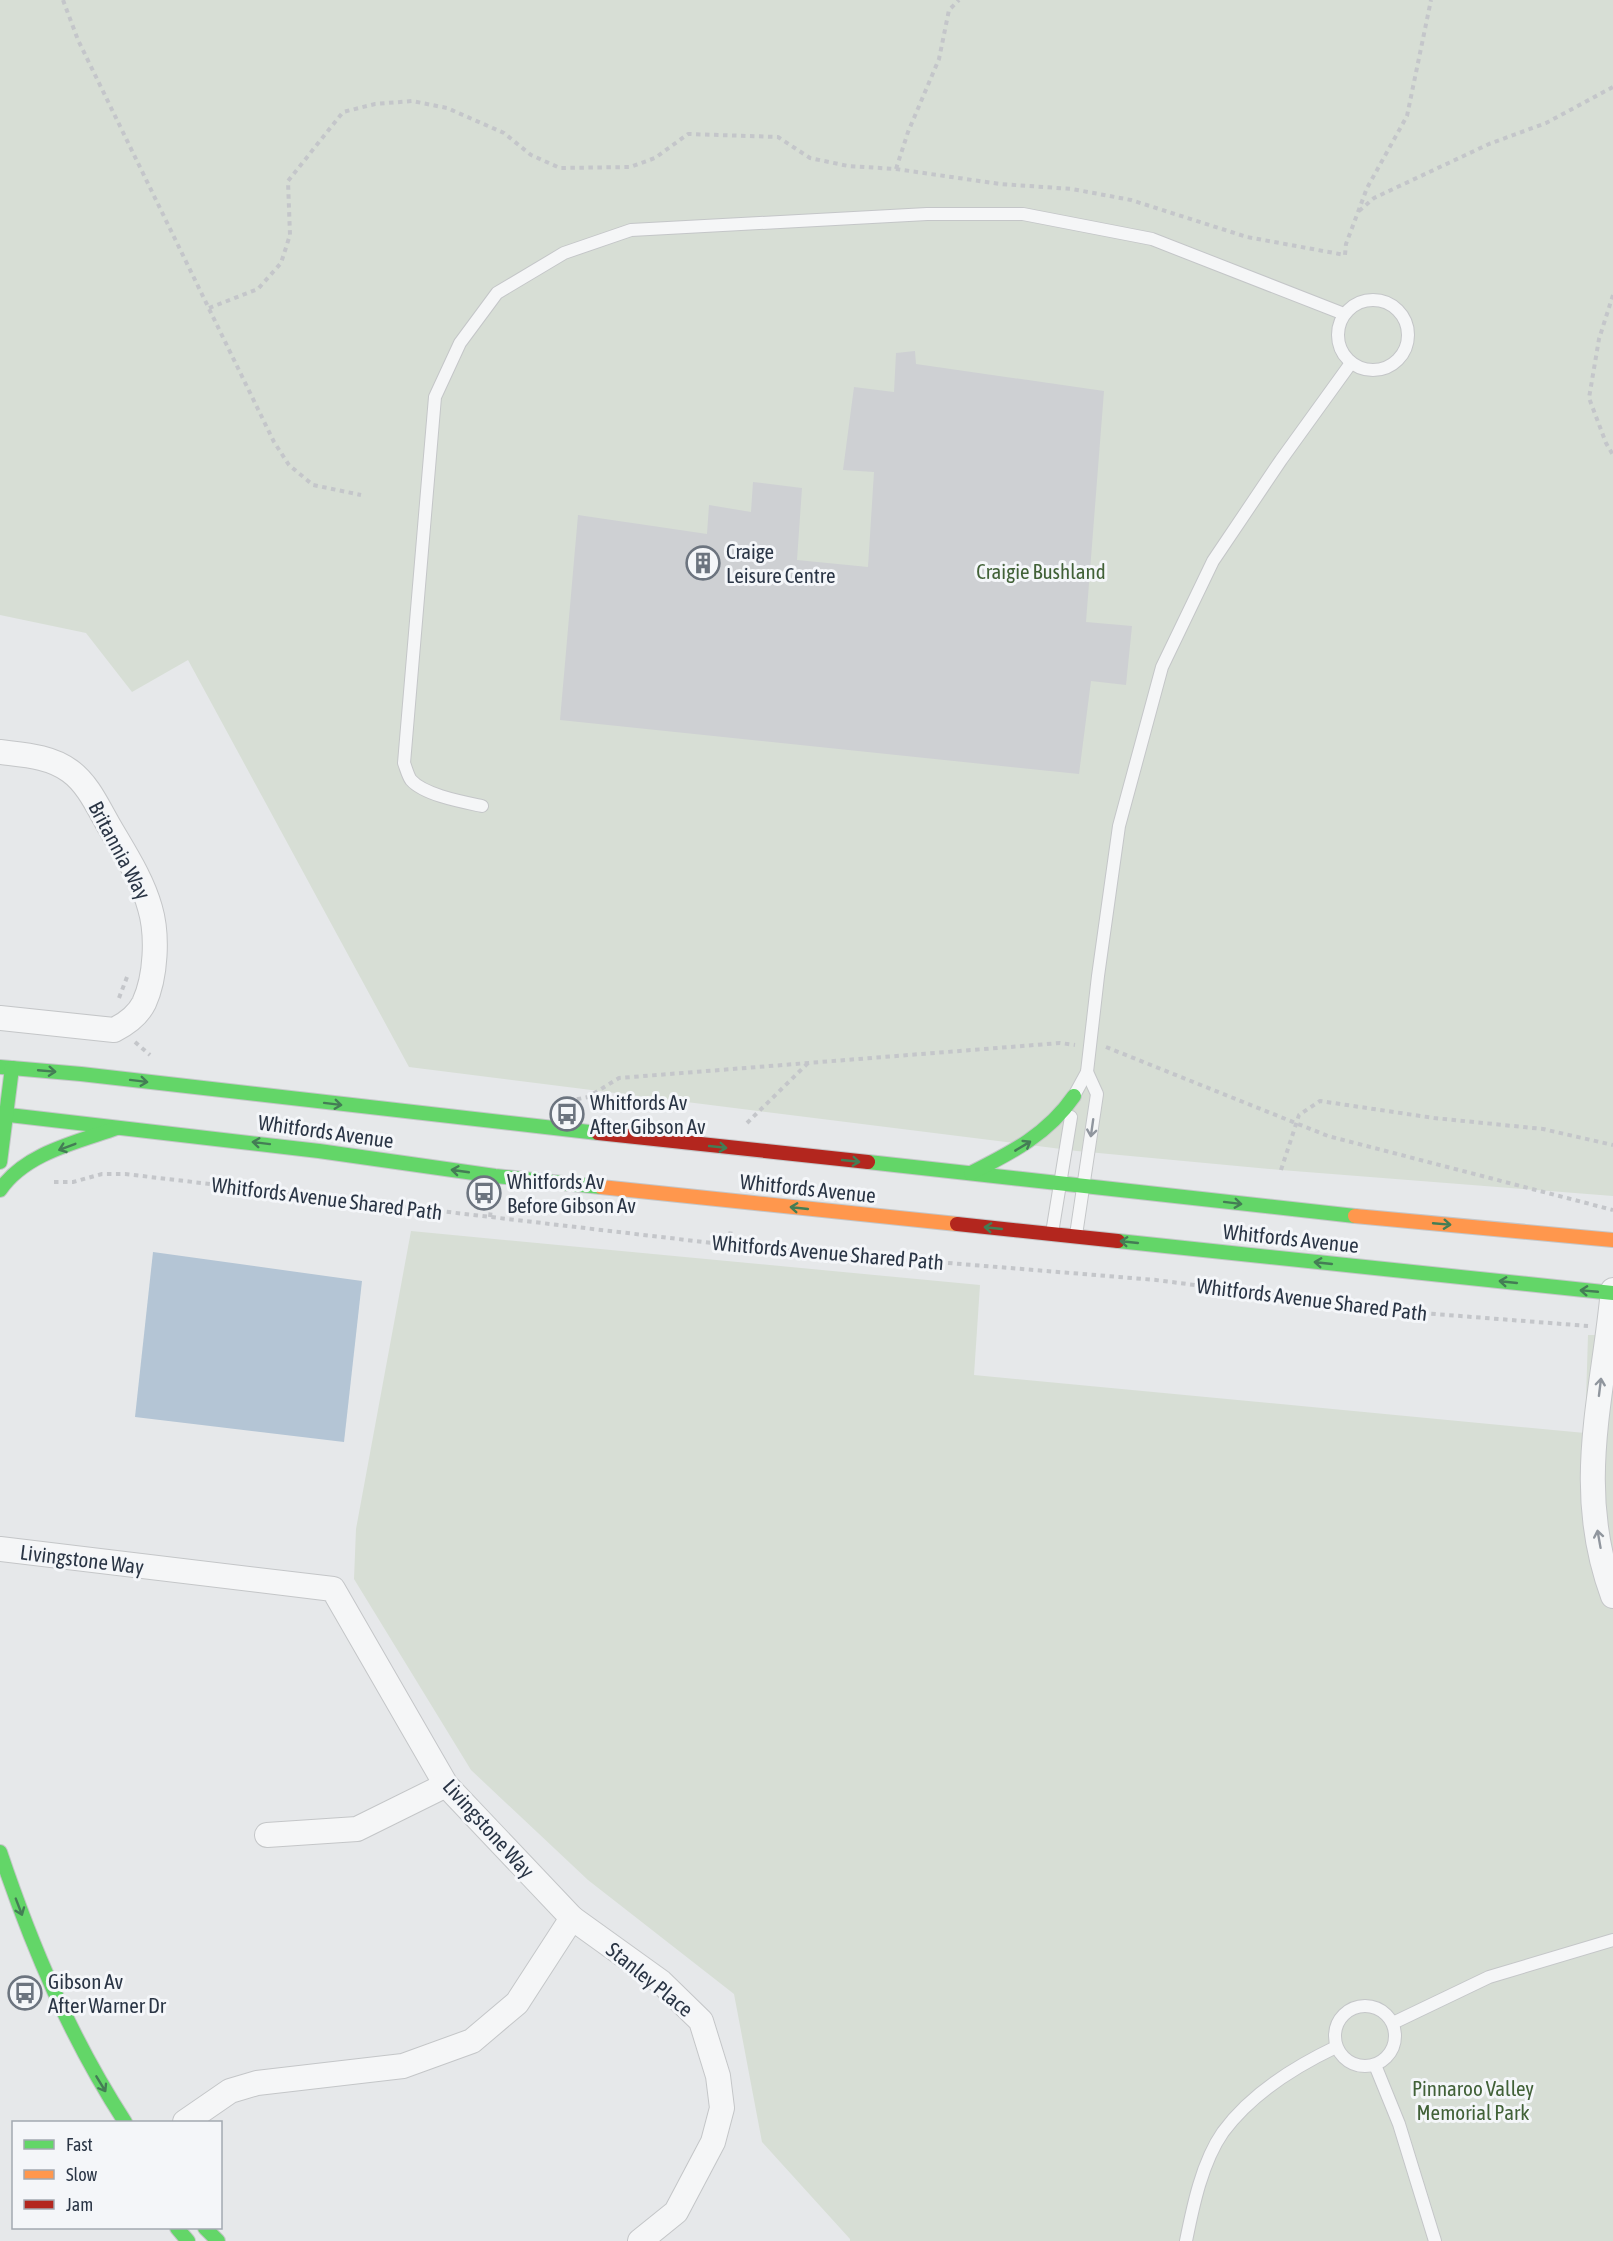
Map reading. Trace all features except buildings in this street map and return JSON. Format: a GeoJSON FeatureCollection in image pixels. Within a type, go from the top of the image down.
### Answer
{"type":"FeatureCollection","features":[{"type":"Feature","properties":{"kind":"main road"},"geometry":{"type":"LineString","coordinates":[[0,1162],[6,1067]]}},
{"type":"Feature","properties":{"kind":"main road","name":"Whitfords Avenue"},"geometry":{"type":"LineString","coordinates":[[6,1067],[1083,1187],[1613,1240]]}},
{"type":"Feature","properties":{"kind":"main road"},"geometry":{"type":"LineString","coordinates":[[971,1173],[1024,1146],[1047,1130],[1065,1111],[1074,1095]]}},
{"type":"Feature","properties":{"kind":"main road","name":"Whitfords Avenue"},"geometry":{"type":"LineString","coordinates":[[3,1114],[121,1126],[495,1176],[1613,1292]]}},
{"type":"Feature","properties":{"kind":"main road"},"geometry":{"type":"LineString","coordinates":[[0,1190],[3,1182],[32,1160],[121,1126]]}},
{"type":"Feature","properties":{"kind":"main road"},"geometry":{"type":"LineString","coordinates":[[0,1852],[21,1911],[62,2009],[99,2081],[124,2121]]}},
{"type":"Feature","properties":{"kind":"main road"},"geometry":{"type":"LineString","coordinates":[[178,2229],[189,2241]]}},
{"type":"Feature","properties":{"kind":"main road"},"geometry":{"type":"LineString","coordinates":[[206,2229],[218,2241]]}},
{"type":"Feature","properties":{"kind":"street","name":"Britannia Way"},"geometry":{"type":"LineString","coordinates":[[0,752],[54,761],[71,772],[87,788],[136,873],[150,907],[156,935],[144,1004],[132,1019],[116,1029]]}},
{"type":"Feature","properties":{"kind":"street"},"geometry":{"type":"LineString","coordinates":[[0,1018],[116,1029]]}},
{"type":"Feature","properties":{"kind":"street"},"geometry":{"type":"LineString","coordinates":[[1613,1292],[1593,1445],[1592,1503],[1605,1574],[1613,1596]]}},
{"type":"Feature","properties":{"kind":"street","name":"Livingstone Way"},"geometry":{"type":"LineString","coordinates":[[0,1549],[333,1589],[446,1785],[572,1918]]}},
{"type":"Feature","properties":{"kind":"street"},"geometry":{"type":"LineString","coordinates":[[267,1835],[357,1829],[446,1785]]}},
{"type":"Feature","properties":{"kind":"street"},"geometry":{"type":"LineString","coordinates":[[186,2121],[230,2091],[257,2083],[403,2066],[472,2041],[517,2003],[572,1918]]}},
{"type":"Feature","properties":{"kind":"street","name":"Stanley Place"},"geometry":{"type":"LineString","coordinates":[[572,1918],[661,1982],[701,2021],[718,2076],[722,2108],[713,2142],[675,2212],[640,2241]]}},
{"type":"Feature","properties":{"kind":"lane"},"geometry":{"type":"LineString","coordinates":[[482,806],[443,797],[426,789],[411,780],[404,762],[435,397],[460,343],[497,293],[564,253],[631,230],[927,214],[1023,213],[1152,239],[1344,314]]}},
{"type":"Feature","properties":{"kind":"lane"},"geometry":{"type":"LineString","coordinates":[[1370,299],[1385,301],[1399,309],[1407,322],[1409,337],[1404,352],[1394,364],[1380,370],[1364,370],[1351,363],[1342,352],[1337,340],[1338,326],[1344,314],[1355,304],[1370,299]]}},
{"type":"Feature","properties":{"kind":"lane"},"geometry":{"type":"LineString","coordinates":[[1052,1234],[1074,1095],[1087,1072],[1119,826],[1162,667],[1214,561],[1281,460],[1351,363]]}},
{"type":"Feature","properties":{"kind":"lane"},"geometry":{"type":"LineString","coordinates":[[1076,1236],[1097,1094],[1087,1072]]}},
{"type":"Feature","properties":{"kind":"lane"},"geometry":{"type":"LineString","coordinates":[[1393,2023],[1489,1977],[1613,1940]]}},
{"type":"Feature","properties":{"kind":"lane"},"geometry":{"type":"LineString","coordinates":[[1363,2005],[1374,2006],[1383,2011],[1393,2023],[1396,2033],[1395,2044],[1391,2053],[1375,2065],[1365,2067],[1354,2065],[1345,2060],[1336,2047],[1334,2036],[1336,2026],[1341,2017],[1353,2008],[1363,2005]]}},
{"type":"Feature","properties":{"kind":"lane"},"geometry":{"type":"LineString","coordinates":[[1186,2241],[1192,2207],[1203,2172],[1222,2134],[1262,2092],[1306,2061],[1336,2047]]}},
{"type":"Feature","properties":{"kind":"lane"},"geometry":{"type":"LineString","coordinates":[[1375,2065],[1399,2124],[1435,2241]]}},
{"type":"Feature","properties":{"kind":"path"},"geometry":{"type":"LineString","coordinates":[[63,0],[78,40],[274,442],[289,465],[313,485],[361,495]]}},
{"type":"Feature","properties":{"kind":"path"},"geometry":{"type":"LineString","coordinates":[[896,169],[908,132],[939,59],[950,10],[959,0]]}},
{"type":"Feature","properties":{"kind":"path"},"geometry":{"type":"LineString","coordinates":[[208,308],[258,289],[281,263],[290,235],[288,181],[343,112],[375,104],[412,101],[447,108],[504,133],[531,155],[560,168],[630,166],[655,158],[688,134],[778,138],[810,158],[848,166],[896,169],[1000,184],[1072,189],[1131,200],[1247,237],[1345,255],[1346,244],[1367,188],[1407,116],[1431,0]]}},
{"type":"Feature","properties":{"kind":"path"},"geometry":{"type":"LineString","coordinates":[[1358,212],[1374,198],[1489,144],[1546,123],[1613,87]]}},
{"type":"Feature","properties":{"kind":"path"},"geometry":{"type":"LineString","coordinates":[[1613,295],[1599,339],[1589,398],[1613,455]]}},
{"type":"Feature","properties":{"kind":"path"},"geometry":{"type":"LineString","coordinates":[[117,1002],[130,968]]}},
{"type":"Feature","properties":{"kind":"path"},"geometry":{"type":"LineString","coordinates":[[116,1029],[151,1056]]}},
{"type":"Feature","properties":{"kind":"path"},"geometry":{"type":"LineString","coordinates":[[565,1102],[588,1097],[619,1078],[1060,1043],[1089,1047],[1103,1046],[1328,1136],[1613,1210]]}},
{"type":"Feature","properties":{"kind":"path"},"geometry":{"type":"LineString","coordinates":[[746,1124],[808,1063]]}},
{"type":"Feature","properties":{"kind":"path"},"geometry":{"type":"LineString","coordinates":[[1281,1170],[1299,1115],[1320,1101],[1434,1118],[1543,1129],[1613,1145]]}},
{"type":"Feature","properties":{"kind":"path","name":"Whitfords Avenue Shared Path"},"geometry":{"type":"LineString","coordinates":[[52,1182],[73,1182],[102,1174],[125,1174],[729,1245],[1156,1280],[1396,1311],[1585,1326]]}},
{"type":"Feature","properties":{"kind":"green space","name":"Craigie Bushland"},"geometry":{"type":"Polygon","coordinates":[[[0,0],[1613,0],[1613,1196],[1281,1170],[1077,1151],[409,1067],[188,660],[132,692],[86,633],[0,615],[0,0]]]}},
{"type":"Feature","properties":{"kind":"green space","name":"Pinnaroo Valley Memorial Park"},"geometry":{"type":"Polygon","coordinates":[[[411,1231],[980,1285],[974,1375],[1585,1433],[1588,1335],[1613,1335],[1613,2241],[850,2241],[762,2142],[734,1994],[588,1880],[471,1770],[354,1579],[356,1529],[411,1231]]]}},
{"type":"Feature","properties":{"kind":"water"},"geometry":{"type":"Polygon","coordinates":[[[153,1252],[362,1281],[344,1442],[135,1417],[153,1252]]]}},
{"type":"Feature","properties":{"kind":"traffic: fast"},"geometry":{"type":"LineString","coordinates":[[0,1067],[81,1074],[598,1133]]}},
{"type":"Feature","properties":{"kind":"traffic: fast"},"geometry":{"type":"LineString","coordinates":[[0,1162],[12,1068]]}},
{"type":"Feature","properties":{"kind":"traffic: fast"},"geometry":{"type":"LineString","coordinates":[[971,1173],[1014,1150],[1041,1132],[1074,1096]]}},
{"type":"Feature","properties":{"kind":"traffic: fast"},"geometry":{"type":"LineString","coordinates":[[0,1114],[319,1151],[495,1176],[601,1187]]}},
{"type":"Feature","properties":{"kind":"traffic: fast"},"geometry":{"type":"LineString","coordinates":[[0,1190],[11,1177],[37,1158],[53,1150],[117,1128]]}},
{"type":"Feature","properties":{"kind":"traffic: fast"},"geometry":{"type":"LineString","coordinates":[[868,1162],[1355,1216]]}},
{"type":"Feature","properties":{"kind":"traffic: fast"},"geometry":{"type":"LineString","coordinates":[[1118,1241],[1613,1293]]}},
{"type":"Feature","properties":{"kind":"traffic: fast"},"geometry":{"type":"LineString","coordinates":[[0,1852],[25,1922],[54,1991],[87,2057],[124,2121]]}},
{"type":"Feature","properties":{"kind":"traffic: fast"},"geometry":{"type":"LineString","coordinates":[[178,2229],[188,2241]]}},
{"type":"Feature","properties":{"kind":"traffic: fast"},"geometry":{"type":"LineString","coordinates":[[206,2229],[218,2241]]}},
{"type":"Feature","properties":{"kind":"traffic: slow"},"geometry":{"type":"LineString","coordinates":[[601,1187],[957,1224]]}},
{"type":"Feature","properties":{"kind":"traffic: slow"},"geometry":{"type":"LineString","coordinates":[[1355,1216],[1613,1240]]}},
{"type":"Feature","properties":{"kind":"traffic: jam"},"geometry":{"type":"LineString","coordinates":[[598,1133],[868,1162]]}},
{"type":"Feature","properties":{"kind":"traffic: jam"},"geometry":{"type":"LineString","coordinates":[[957,1224],[1118,1241]]}},
{"type":"Feature","properties":{"kind":"place","name":"Craige Leisure Centre"},"geometry":{"type":"Point","coordinates":[703,563]}},
{"type":"Feature","properties":{"kind":"place","name":"Whitfords Av After Gibson Av"},"geometry":{"type":"Point","coordinates":[567,1114]}},
{"type":"Feature","properties":{"kind":"place","name":"Whitfords Av Before Gibson Av"},"geometry":{"type":"Point","coordinates":[484,1193]}},
{"type":"Feature","properties":{"kind":"place","name":"Gibson Av After Warner Dr"},"geometry":{"type":"Point","coordinates":[25,1993]}}]}
